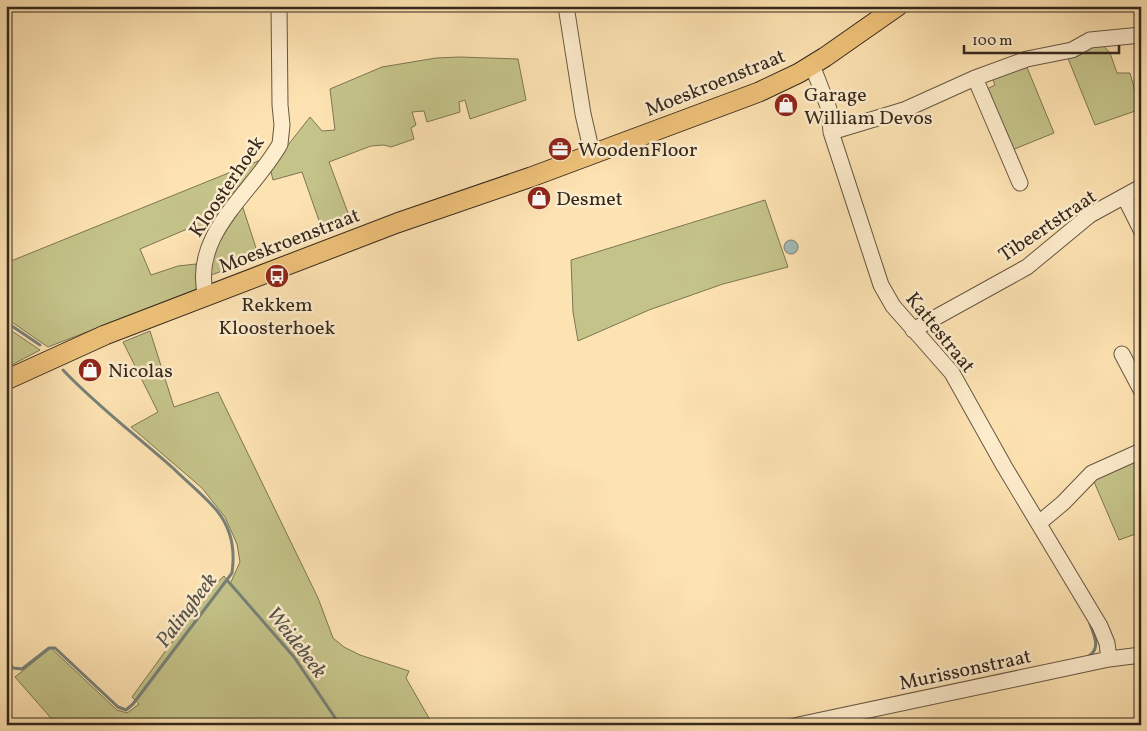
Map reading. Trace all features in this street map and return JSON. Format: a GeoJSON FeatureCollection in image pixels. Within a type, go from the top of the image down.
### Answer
{"type":"FeatureCollection","features":[{"type":"Feature","properties":{"kind":"main road","name":"Moeskroenstraat"},"geometry":{"type":"LineString","coordinates":[[6,380],[105,335],[397,223],[531,177],[759,92],[812,65],[856,38],[898,6]]}},
{"type":"Feature","properties":{"kind":"street","name":"Kloosterhoek"},"geometry":{"type":"LineString","coordinates":[[206,297],[202,268],[209,242],[280,144],[282,124],[280,105],[279,6]]}},
{"type":"Feature","properties":{"kind":"street"},"geometry":{"type":"LineString","coordinates":[[566,6],[583,114],[592,153]]}},
{"type":"Feature","properties":{"kind":"street"},"geometry":{"type":"LineString","coordinates":[[831,132],[904,110],[975,78],[1027,59],[1072,50],[1090,40],[1141,35]]}},
{"type":"Feature","properties":{"kind":"street","name":"Kattestraat"},"geometry":{"type":"LineString","coordinates":[[812,65],[829,109],[831,132],[881,286],[893,306],[952,373],[1100,626],[1107,643],[1109,659]]}},
{"type":"Feature","properties":{"kind":"street"},"geometry":{"type":"LineString","coordinates":[[975,78],[1020,182]]}},
{"type":"Feature","properties":{"kind":"street","name":"Tibeertstraat"},"geometry":{"type":"LineString","coordinates":[[913,330],[1027,267],[1090,215],[1125,198],[1141,187]]}},
{"type":"Feature","properties":{"kind":"street","name":"Tibeertstraat"},"geometry":{"type":"LineString","coordinates":[[1125,198],[1141,230]]}},
{"type":"Feature","properties":{"kind":"street"},"geometry":{"type":"LineString","coordinates":[[1122,354],[1141,390]]}},
{"type":"Feature","properties":{"kind":"street"},"geometry":{"type":"LineString","coordinates":[[1039,523],[1063,503],[1092,473],[1141,450]]}},
{"type":"Feature","properties":{"kind":"street","name":"Murissonstraat"},"geometry":{"type":"LineString","coordinates":[[798,725],[1109,659],[1141,656]]}},
{"type":"Feature","properties":{"kind":"shaded area"},"geometry":{"type":"Polygon","coordinates":[[[1099,41],[1110,53],[1117,73],[1130,73],[1137,98],[1141,97],[1141,109],[1095,125],[1067,56],[1099,41]]]}},
{"type":"Feature","properties":{"kind":"shaded area"},"geometry":{"type":"Polygon","coordinates":[[[436,58],[518,59],[526,100],[470,119],[465,100],[459,102],[460,112],[427,122],[424,111],[412,112],[416,125],[411,128],[414,139],[391,147],[384,145],[371,146],[329,162],[351,221],[323,232],[302,172],[273,180],[270,168],[310,117],[322,131],[335,130],[330,89],[382,67],[436,58]]]}},
{"type":"Feature","properties":{"kind":"shaded area"},"geometry":{"type":"Polygon","coordinates":[[[1026,65],[1054,133],[1012,150],[985,90],[995,85],[991,75],[1026,65]]]}},
{"type":"Feature","properties":{"kind":"shaded area"},"geometry":{"type":"Polygon","coordinates":[[[268,157],[211,231],[192,227],[140,249],[151,275],[178,266],[196,264],[198,288],[195,290],[48,347],[6,318],[6,263],[268,157]]]}},
{"type":"Feature","properties":{"kind":"shaded area"},"geometry":{"type":"Polygon","coordinates":[[[765,200],[788,267],[723,284],[649,310],[578,341],[573,312],[571,260],[765,200]]]}},
{"type":"Feature","properties":{"kind":"shaded area"},"geometry":{"type":"Polygon","coordinates":[[[242,205],[259,257],[206,277],[209,253],[242,205]]]}},
{"type":"Feature","properties":{"kind":"shaded area"},"geometry":{"type":"Polygon","coordinates":[[[6,327],[40,350],[6,368],[6,327]]]}},
{"type":"Feature","properties":{"kind":"shaded area"},"geometry":{"type":"Polygon","coordinates":[[[150,331],[174,407],[218,392],[318,598],[333,638],[344,647],[360,655],[409,671],[406,678],[433,725],[57,725],[15,677],[51,648],[117,710],[127,713],[139,704],[132,697],[212,587],[224,576],[230,584],[240,562],[237,544],[225,517],[202,488],[131,427],[158,412],[123,342],[150,331]]]}},
{"type":"Feature","properties":{"kind":"shaded area"},"geometry":{"type":"Polygon","coordinates":[[[1141,454],[1141,532],[1119,540],[1092,477],[1141,454]]]}},
{"type":"Feature","properties":{"kind":"shaded area"},"geometry":{"type":"Polygon","coordinates":[[[874,716],[877,725],[835,725],[874,716]]]}},
{"type":"Feature","properties":{"kind":"water"},"geometry":{"type":"Polygon","coordinates":[[[788,240],[794,240],[798,247],[794,254],[788,254],[784,250],[784,244],[788,240]]]}},
{"type":"Feature","properties":{"kind":"waterway","name":"Palingbeek"},"geometry":{"type":"LineString","coordinates":[[6,322],[40,345]]}},
{"type":"Feature","properties":{"kind":"waterway","name":"Palingbeek"},"geometry":{"type":"LineString","coordinates":[[6,658],[13,668],[22,669],[49,648],[55,648],[118,707],[126,710],[133,704],[232,573],[231,541],[227,526],[218,512],[174,469],[103,408],[63,370]]}},
{"type":"Feature","properties":{"kind":"waterway","name":"Weidebeek"},"geometry":{"type":"LineString","coordinates":[[227,580],[294,657],[340,725]]}},
{"type":"Feature","properties":{"kind":"waterway"},"geometry":{"type":"LineString","coordinates":[[1089,656],[1093,653],[1096,645],[1090,624]]}},
{"type":"Feature","properties":{"kind":"waterway"},"geometry":{"type":"LineString","coordinates":[[769,725],[795,719]]}},
{"type":"Feature","properties":{"kind":"place","name":"Garage William Devos"},"geometry":{"type":"Point","coordinates":[786,105]}},
{"type":"Feature","properties":{"kind":"place","name":"WoodenFloor"},"geometry":{"type":"Point","coordinates":[560,149]}},
{"type":"Feature","properties":{"kind":"place","name":"Desmet"},"geometry":{"type":"Point","coordinates":[539,198]}},
{"type":"Feature","properties":{"kind":"place","name":"Rekkem Kloosterhoek"},"geometry":{"type":"Point","coordinates":[277,276]}},
{"type":"Feature","properties":{"kind":"place","name":"Nicolas"},"geometry":{"type":"Point","coordinates":[90,370]}}]}
